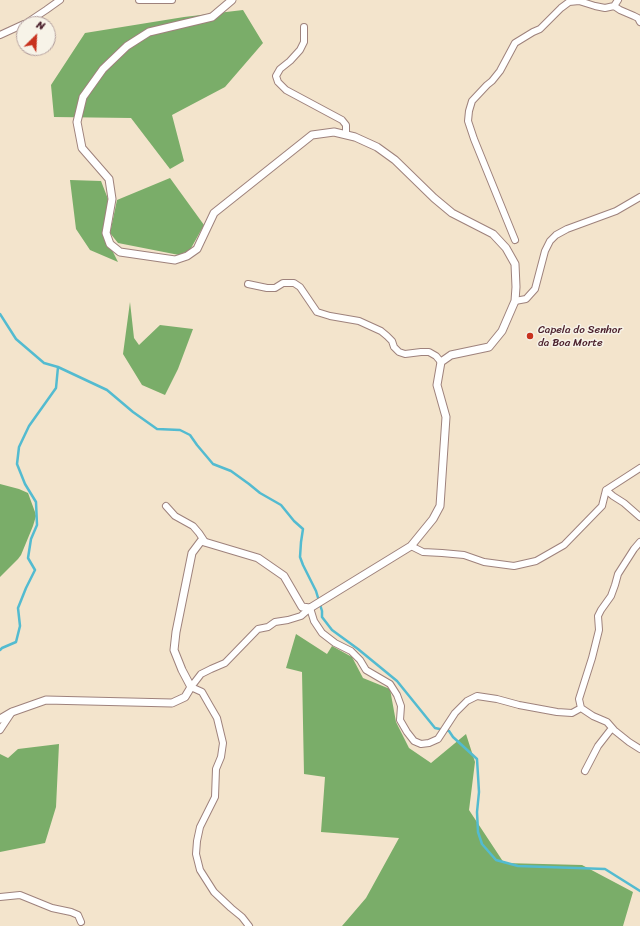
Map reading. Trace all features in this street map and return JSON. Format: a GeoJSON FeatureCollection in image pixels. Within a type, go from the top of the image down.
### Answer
{"type":"FeatureCollection","features":[{"type":"Feature","properties":{"kind":"street"},"geometry":{"type":"LineString","coordinates":[[37,16],[60,0]]}},
{"type":"Feature","properties":{"kind":"street"},"geometry":{"type":"LineString","coordinates":[[140,0],[172,0]]}},
{"type":"Feature","properties":{"kind":"street"},"geometry":{"type":"LineString","coordinates":[[0,718],[12,712],[46,700],[172,703],[185,697],[201,674],[224,663],[258,629],[268,627],[275,622],[301,616],[324,599],[411,546],[433,519],[440,506],[446,417],[437,385],[441,362],[451,355],[489,347],[502,331],[515,301],[515,264],[506,248],[493,234],[452,213],[434,198],[395,160],[377,147],[355,136],[334,132],[312,135],[214,213],[197,249],[187,256],[175,260],[120,252],[110,244],[106,233],[112,199],[109,179],[82,148],[77,122],[83,97],[103,69],[127,46],[149,32],[212,17],[232,0]]}},
{"type":"Feature","properties":{"kind":"street"},"geometry":{"type":"LineString","coordinates":[[515,240],[468,122],[472,101],[496,76],[515,43],[540,29],[561,8],[570,2],[579,1],[605,8],[614,6],[618,0]]}},
{"type":"Feature","properties":{"kind":"street"},"geometry":{"type":"LineString","coordinates":[[614,6],[638,18],[640,22]]}},
{"type":"Feature","properties":{"kind":"street"},"geometry":{"type":"LineString","coordinates":[[304,27],[304,42],[300,50],[280,69],[276,76],[278,82],[286,90],[342,120],[346,125],[346,135]]}},
{"type":"Feature","properties":{"kind":"street"},"geometry":{"type":"LineString","coordinates":[[0,35],[16,28]]}},
{"type":"Feature","properties":{"kind":"street"},"geometry":{"type":"LineString","coordinates":[[515,301],[526,299],[535,289],[545,251],[550,241],[556,235],[567,229],[616,211],[640,197]]}},
{"type":"Feature","properties":{"kind":"street"},"geometry":{"type":"LineString","coordinates":[[248,284],[275,288],[283,283],[294,283],[300,287],[317,312],[359,321],[381,331],[392,341],[394,347],[399,352],[405,354],[429,352],[436,356],[441,362]]}},
{"type":"Feature","properties":{"kind":"street"},"geometry":{"type":"LineString","coordinates":[[411,546],[423,552],[464,555],[484,562],[514,566],[536,561],[564,545],[602,506],[606,490],[640,468]]}},
{"type":"Feature","properties":{"kind":"street"},"geometry":{"type":"LineString","coordinates":[[606,490],[640,517]]}},
{"type":"Feature","properties":{"kind":"street"},"geometry":{"type":"LineString","coordinates":[[166,506],[175,516],[192,526],[205,542]]}},
{"type":"Feature","properties":{"kind":"street"},"geometry":{"type":"LineString","coordinates":[[249,926],[242,917],[230,908],[214,892],[200,870],[196,854],[200,827],[214,797],[216,769],[223,743],[217,718],[202,692],[191,687],[174,650],[176,632],[192,553],[201,541],[258,558],[284,576],[302,607],[312,607]]}},
{"type":"Feature","properties":{"kind":"street"},"geometry":{"type":"LineString","coordinates":[[640,542],[618,574],[611,596],[598,616],[599,630],[580,699],[581,708],[593,716],[607,722],[629,742],[640,749]]}},
{"type":"Feature","properties":{"kind":"street"},"geometry":{"type":"LineString","coordinates":[[312,607],[314,621],[322,633],[351,651],[360,660],[366,670],[390,684],[397,695],[400,706],[400,720],[414,741],[421,744],[429,743],[438,738],[455,713],[467,700],[478,696],[557,712],[572,713],[581,708]]}},
{"type":"Feature","properties":{"kind":"street"},"geometry":{"type":"LineString","coordinates":[[0,730],[12,712]]}},
{"type":"Feature","properties":{"kind":"street"},"geometry":{"type":"LineString","coordinates":[[585,771],[598,746],[612,728]]}},
{"type":"Feature","properties":{"kind":"street"},"geometry":{"type":"LineString","coordinates":[[0,897],[20,895],[52,908],[74,913],[78,915],[80,922]]}},
{"type":"Feature","properties":{"kind":"green space"},"geometry":{"type":"Polygon","coordinates":[[[243,10],[263,43],[225,87],[172,115],[184,161],[170,169],[131,118],[54,117],[51,85],[85,33],[184,17],[243,10]]]}},
{"type":"Feature","properties":{"kind":"green space"},"geometry":{"type":"Polygon","coordinates":[[[170,178],[204,225],[190,250],[179,255],[118,243],[110,233],[117,200],[170,178]]]}},
{"type":"Feature","properties":{"kind":"green space"},"geometry":{"type":"Polygon","coordinates":[[[70,180],[101,181],[108,199],[103,232],[118,262],[90,250],[76,229],[70,180]]]}},
{"type":"Feature","properties":{"kind":"green space"},"geometry":{"type":"Polygon","coordinates":[[[130,302],[134,338],[139,345],[160,325],[193,329],[178,369],[165,395],[142,385],[123,354],[130,302]]]}},
{"type":"Feature","properties":{"kind":"green space"},"geometry":{"type":"Polygon","coordinates":[[[0,484],[28,493],[36,516],[21,555],[0,577],[0,484]]]}},
{"type":"Feature","properties":{"kind":"green space"},"geometry":{"type":"Polygon","coordinates":[[[296,634],[327,654],[332,646],[352,657],[363,678],[390,689],[396,722],[409,748],[431,763],[466,734],[475,762],[469,810],[504,863],[582,865],[633,892],[623,926],[342,926],[366,898],[399,838],[321,832],[325,777],[304,774],[302,672],[286,668],[296,634]]]}},
{"type":"Feature","properties":{"kind":"green space"},"geometry":{"type":"Polygon","coordinates":[[[59,744],[56,807],[45,843],[0,852],[0,754],[8,758],[18,749],[59,744]]]}},
{"type":"Feature","properties":{"kind":"waterway"},"geometry":{"type":"LineString","coordinates":[[0,314],[16,339],[44,363],[58,367],[107,390],[133,412],[157,429],[180,430],[190,435],[213,464],[231,471],[260,493],[281,505],[294,521],[303,529],[300,557],[316,591],[322,611],[322,617],[332,630],[397,681],[435,728],[449,731],[453,737],[477,759],[479,792],[477,812],[478,832],[482,844],[496,860],[518,866],[605,869],[640,891]]}},
{"type":"Feature","properties":{"kind":"waterway"},"geometry":{"type":"LineString","coordinates":[[0,650],[16,642],[20,626],[18,608],[35,570],[28,558],[31,539],[37,525],[36,502],[25,484],[17,464],[19,447],[29,426],[56,388],[58,367]]}},
{"type":"Feature","properties":{"kind":"place","name":"Capela do Senhor da Boa Morte"},"geometry":{"type":"Point","coordinates":[530,336]}}]}
